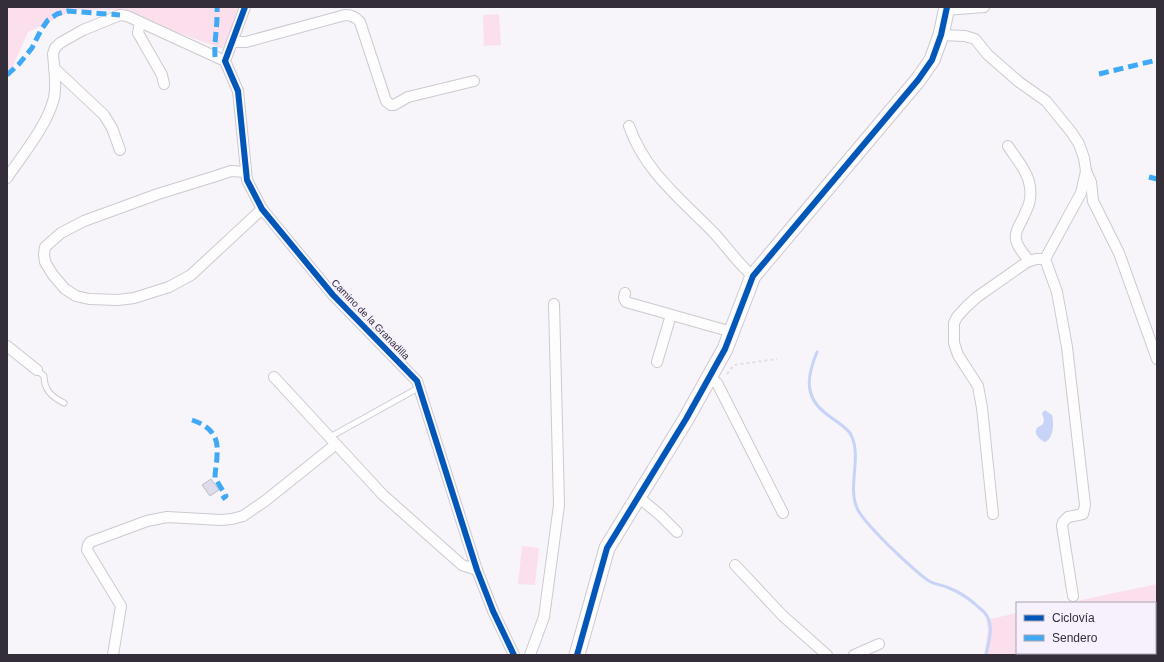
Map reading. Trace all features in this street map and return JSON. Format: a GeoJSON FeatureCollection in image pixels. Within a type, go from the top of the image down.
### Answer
{"type":"FeatureCollection","features":[{"type":"Feature","properties":{"kind":"street"},"geometry":{"type":"LineString","coordinates":[[7,178],[36,136],[49,112],[54,97],[54,54],[55,48],[60,43],[83,30],[120,15],[127,16],[225,61],[245,7]]}},
{"type":"Feature","properties":{"kind":"street"},"geometry":{"type":"LineString","coordinates":[[577,655],[607,548],[686,419],[709,377],[732,332],[753,276],[918,80],[932,60],[941,35],[946,9],[984,7]]}},
{"type":"Feature","properties":{"kind":"street"},"geometry":{"type":"LineString","coordinates":[[232,42],[246,42],[349,15],[358,19],[360,22],[388,104],[397,104],[408,97],[474,81]]}},
{"type":"Feature","properties":{"kind":"street"},"geometry":{"type":"LineString","coordinates":[[140,22],[138,33],[162,75],[164,84]]}},
{"type":"Feature","properties":{"kind":"street"},"geometry":{"type":"LineString","coordinates":[[941,35],[964,36],[974,39],[988,55],[1019,82],[1046,101],[1072,132],[1079,144],[1084,158],[1086,171],[1091,182],[1093,201],[1119,253],[1157,360]]}},
{"type":"Feature","properties":{"kind":"street","name":"Camino de la Granadilla"},"geometry":{"type":"LineString","coordinates":[[225,61],[238,91],[247,180],[262,209],[333,294],[417,381],[420,387],[477,570],[493,612],[514,655]]}},
{"type":"Feature","properties":{"kind":"street"},"geometry":{"type":"LineString","coordinates":[[54,68],[104,115],[112,128],[120,150]]}},
{"type":"Feature","properties":{"kind":"street"},"geometry":{"type":"LineString","coordinates":[[629,126],[634,142],[647,164],[673,194],[692,211],[753,276]]}},
{"type":"Feature","properties":{"kind":"street"},"geometry":{"type":"LineString","coordinates":[[1008,146],[1028,177],[1030,187],[1030,198],[1027,210],[1016,233],[1017,243],[1028,261]]}},
{"type":"Feature","properties":{"kind":"street"},"geometry":{"type":"LineString","coordinates":[[246,172],[231,171],[158,194],[84,221],[60,233],[45,247],[45,262],[65,290],[76,296],[89,299],[118,300],[134,298],[169,287],[191,275],[262,209]]}},
{"type":"Feature","properties":{"kind":"street"},"geometry":{"type":"LineString","coordinates":[[1073,596],[1062,526],[1063,522],[1068,517],[1083,514],[1085,505],[1067,347],[1057,292],[1046,259],[1081,193],[1086,171]]}},
{"type":"Feature","properties":{"kind":"street"},"geometry":{"type":"LineString","coordinates":[[993,514],[982,408],[978,386],[958,355],[954,343],[954,323],[957,317],[977,297],[1028,261],[1046,259]]}},
{"type":"Feature","properties":{"kind":"street"},"geometry":{"type":"LineString","coordinates":[[626,293],[624,298],[626,302],[732,332]]}},
{"type":"Feature","properties":{"kind":"street"},"geometry":{"type":"LineString","coordinates":[[530,655],[544,617],[559,505],[554,304]]}},
{"type":"Feature","properties":{"kind":"street"},"geometry":{"type":"LineString","coordinates":[[657,362],[671,315]]}},
{"type":"Feature","properties":{"kind":"street"},"geometry":{"type":"LineString","coordinates":[[7,346],[37,370]]}},
{"type":"Feature","properties":{"kind":"street"},"geometry":{"type":"LineString","coordinates":[[274,377],[332,442],[383,495],[462,565],[477,570]]}},
{"type":"Feature","properties":{"kind":"street"},"geometry":{"type":"LineString","coordinates":[[709,377],[717,383],[783,513]]}},
{"type":"Feature","properties":{"kind":"street"},"geometry":{"type":"LineString","coordinates":[[113,655],[121,606],[87,550],[90,542],[147,521],[167,517],[221,520],[243,516],[265,501],[332,442]]}},
{"type":"Feature","properties":{"kind":"street"},"geometry":{"type":"LineString","coordinates":[[638,497],[659,514],[677,532]]}},
{"type":"Feature","properties":{"kind":"street"},"geometry":{"type":"LineString","coordinates":[[735,565],[783,616],[827,655]]}},
{"type":"Feature","properties":{"kind":"street"},"geometry":{"type":"LineString","coordinates":[[854,655],[879,644]]}},
{"type":"Feature","properties":{"kind":"lane"},"geometry":{"type":"LineString","coordinates":[[37,370],[44,376],[44,382],[48,392],[55,399],[64,403]]}},
{"type":"Feature","properties":{"kind":"lane"},"geometry":{"type":"LineString","coordinates":[[332,442],[420,387]]}},
{"type":"Feature","properties":{"kind":"path"},"geometry":{"type":"LineString","coordinates":[[727,374],[734,365],[777,360]]}},
{"type":"Feature","properties":{"kind":"shaded area"},"geometry":{"type":"Polygon","coordinates":[[[7,7],[238,7],[226,50],[114,10],[73,10],[28,32],[12,68],[7,73],[7,7]]]}},
{"type":"Feature","properties":{"kind":"shaded area"},"geometry":{"type":"Polygon","coordinates":[[[499,14],[501,45],[484,46],[483,15],[499,14]]]}},
{"type":"Feature","properties":{"kind":"shaded area"},"geometry":{"type":"Polygon","coordinates":[[[522,546],[539,548],[535,585],[518,584],[522,546]]]}},
{"type":"Feature","properties":{"kind":"shaded area"},"geometry":{"type":"Polygon","coordinates":[[[1157,584],[1157,655],[984,655],[988,630],[986,620],[1016,613],[1016,654],[1156,654],[1156,602],[1072,602],[1157,584]]]}},
{"type":"Feature","properties":{"kind":"water"},"geometry":{"type":"Polygon","coordinates":[[[1045,410],[1052,415],[1053,426],[1052,434],[1045,442],[1036,435],[1036,430],[1043,424],[1044,420],[1042,413],[1045,410]]]}},
{"type":"Feature","properties":{"kind":"building"},"geometry":{"type":"Polygon","coordinates":[[[211,479],[219,490],[210,496],[202,485],[211,479]]]}},
{"type":"Feature","properties":{"kind":"waterway"},"geometry":{"type":"LineString","coordinates":[[817,352],[811,368],[809,384],[810,391],[817,405],[847,430],[854,442],[854,499],[859,513],[888,545],[924,578],[960,593],[984,612],[990,627],[990,638],[986,655]]}},
{"type":"Feature","properties":{"kind":"marked path"},"geometry":{"type":"LineString","coordinates":[[215,57],[217,7]]}},
{"type":"Feature","properties":{"kind":"marked path"},"geometry":{"type":"LineString","coordinates":[[7,75],[19,64],[32,48],[48,20],[57,14],[68,11],[120,15]]}},
{"type":"Feature","properties":{"kind":"marked path"},"geometry":{"type":"LineString","coordinates":[[1099,74],[1157,60]]}},
{"type":"Feature","properties":{"kind":"marked path"},"geometry":{"type":"LineString","coordinates":[[1149,177],[1157,179]]}},
{"type":"Feature","properties":{"kind":"marked path"},"geometry":{"type":"LineString","coordinates":[[192,420],[204,425],[215,437],[217,448],[215,478],[226,496],[222,499]]}},
{"type":"Feature","properties":{"kind":"cycle path"},"geometry":{"type":"LineString","coordinates":[[245,7],[225,61],[238,91],[247,180],[262,209],[333,295],[417,381],[477,570],[493,611],[514,655]]}},
{"type":"Feature","properties":{"kind":"cycle path"},"geometry":{"type":"LineString","coordinates":[[577,655],[607,548],[686,419],[725,349],[753,276],[918,80],[932,60],[941,35],[947,7]]}}]}
